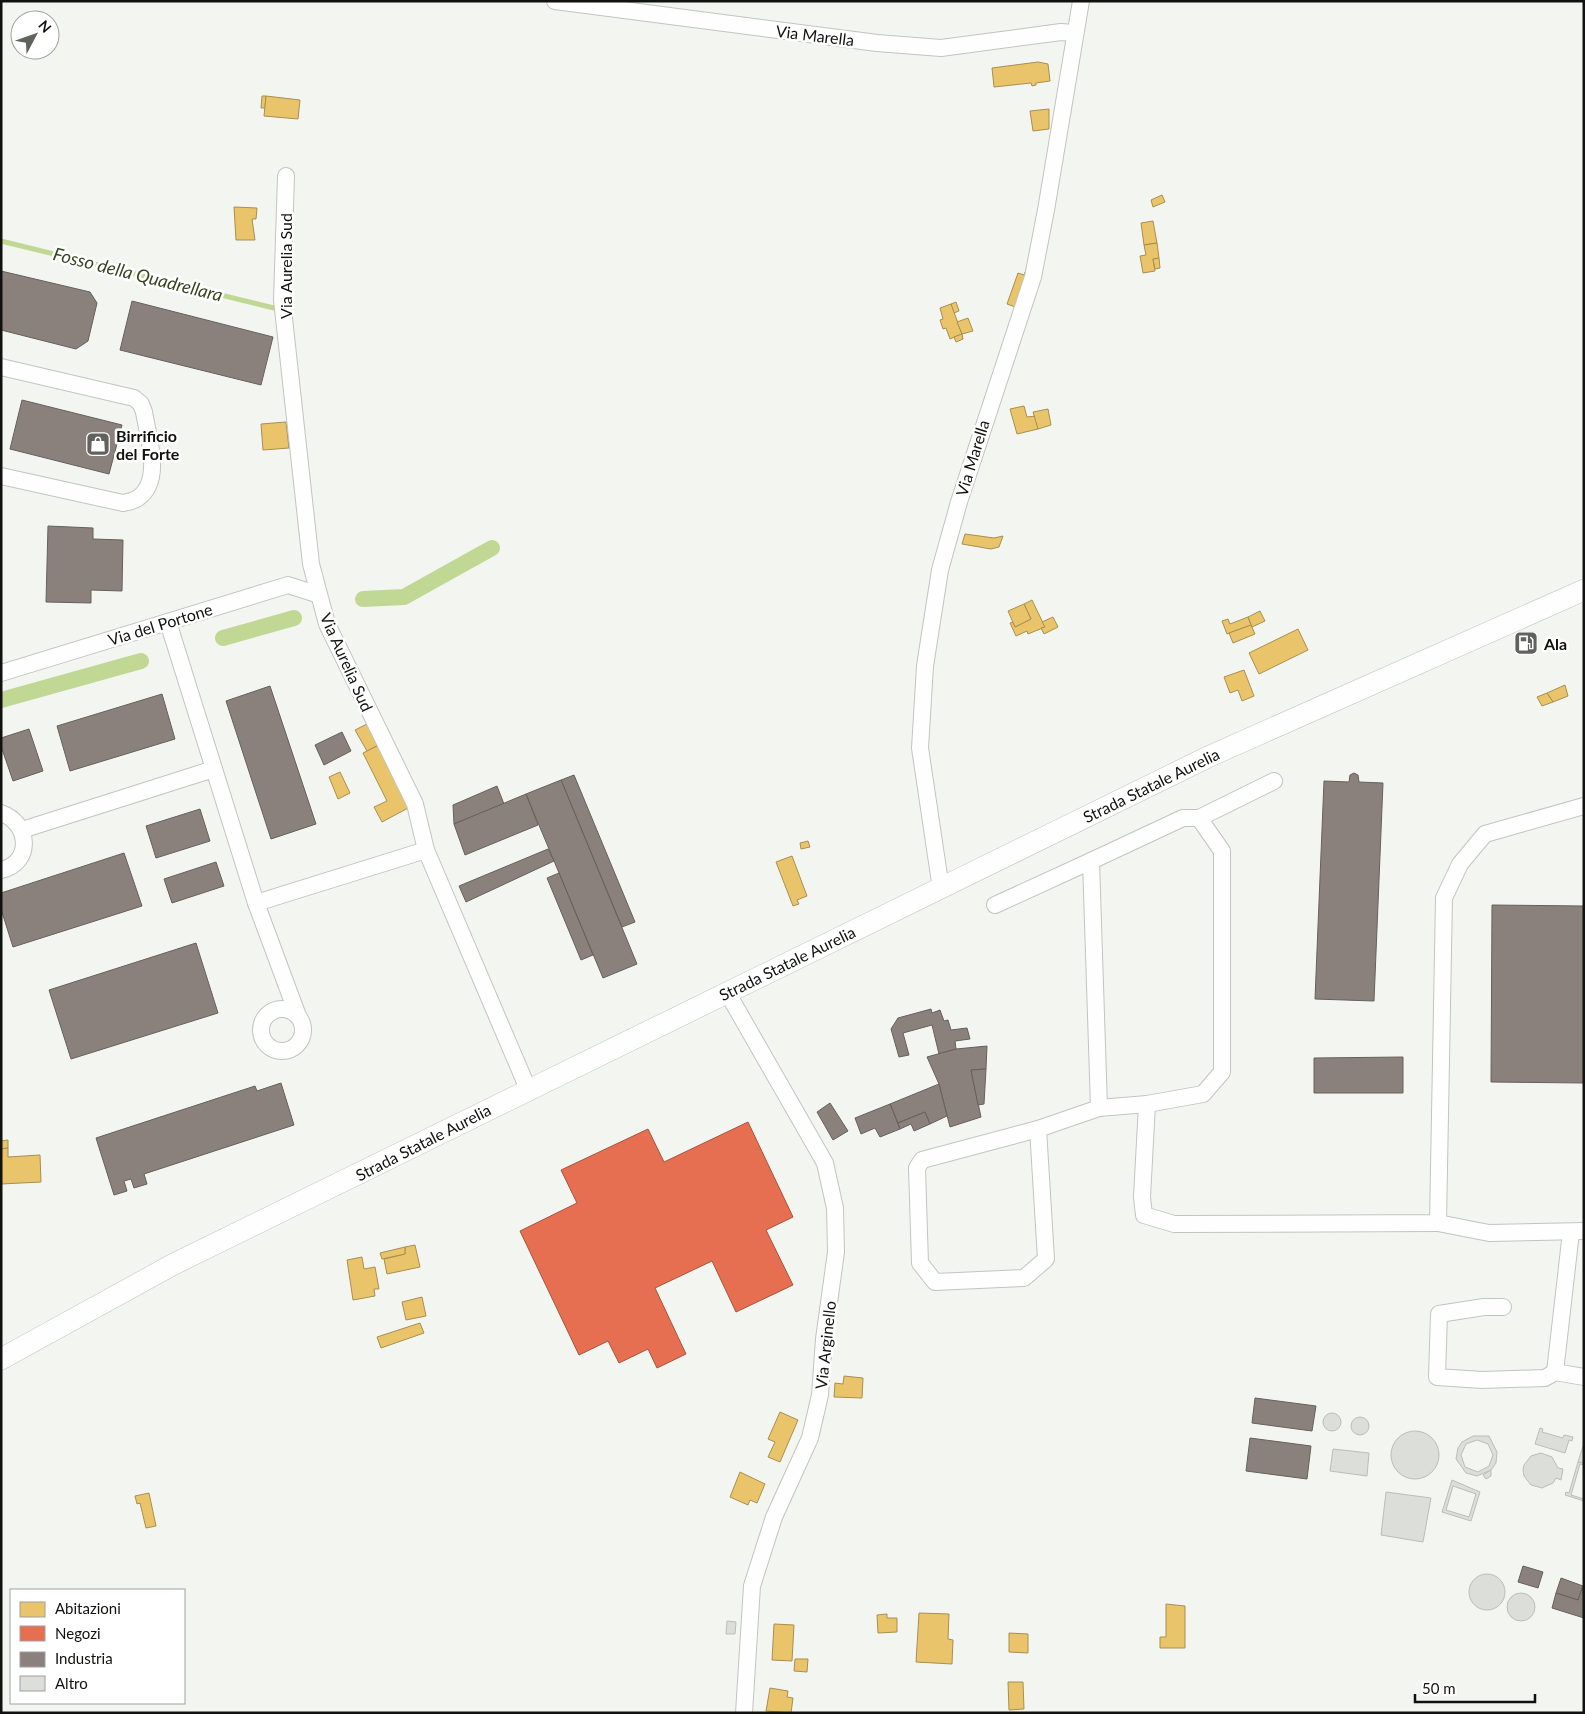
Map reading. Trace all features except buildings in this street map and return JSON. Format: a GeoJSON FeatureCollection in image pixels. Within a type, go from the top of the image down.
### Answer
{"type":"FeatureCollection","features":[{"type":"Feature","properties":{"kind":"main road","name":"Strada Statale Aurelia"},"geometry":{"type":"LineString","coordinates":[[1,1359],[172,1266],[528,1089],[1210,756],[1584,590]]}},
{"type":"Feature","properties":{"kind":"street","name":"Via Marella"},"geometry":{"type":"LineString","coordinates":[[555,1],[877,43],[941,48],[1061,32],[1075,33]]}},
{"type":"Feature","properties":{"kind":"street","name":"Via Marella"},"geometry":{"type":"LineString","coordinates":[[941,889],[920,748],[925,666],[940,570],[970,460],[1033,277],[1081,1]]}},
{"type":"Feature","properties":{"kind":"street","name":"Via Aurelia Sud"},"geometry":{"type":"LineString","coordinates":[[286,176],[282,300],[311,564],[319,595],[327,624],[415,804],[426,850],[528,1089]]}},
{"type":"Feature","properties":{"kind":"street"},"geometry":{"type":"LineString","coordinates":[[1,367],[134,398],[141,404],[144,412],[152,469],[148,489],[138,499],[123,503],[1,476]]}},
{"type":"Feature","properties":{"kind":"street","name":"Via del Portone"},"geometry":{"type":"LineString","coordinates":[[1,673],[288,585],[319,595]]}},
{"type":"Feature","properties":{"kind":"street"},"geometry":{"type":"LineString","coordinates":[[168,622],[256,903],[298,1016]]}},
{"type":"Feature","properties":{"kind":"street"},"geometry":{"type":"LineString","coordinates":[[22,830],[214,769]]}},
{"type":"Feature","properties":{"kind":"street"},"geometry":{"type":"LineString","coordinates":[[995,905],[1183,818],[1199,818],[1274,781]]}},
{"type":"Feature","properties":{"kind":"street"},"geometry":{"type":"LineString","coordinates":[[1438,1223],[1444,898],[1460,864],[1485,834],[1584,806]]}},
{"type":"Feature","properties":{"kind":"street"},"geometry":{"type":"LineString","coordinates":[[1,813],[16,822],[22,830],[24,849],[20,858],[13,865],[1,870]]}},
{"type":"Feature","properties":{"kind":"street"},"geometry":{"type":"LineString","coordinates":[[1038,1130],[1046,1260],[1024,1278],[935,1282],[920,1263],[917,1168],[922,1160],[1038,1130],[1099,1108],[1147,1104],[1203,1094],[1222,1072],[1222,851],[1199,818]]}},
{"type":"Feature","properties":{"kind":"street"},"geometry":{"type":"LineString","coordinates":[[256,903],[426,850]]}},
{"type":"Feature","properties":{"kind":"street"},"geometry":{"type":"LineString","coordinates":[[1091,861],[1099,1108]]}},
{"type":"Feature","properties":{"kind":"street","name":"Via Arginello"},"geometry":{"type":"LineString","coordinates":[[727,992],[825,1163],[835,1208],[836,1252],[824,1339],[820,1395],[810,1438],[774,1517],[752,1586],[744,1713]]}},
{"type":"Feature","properties":{"kind":"street"},"geometry":{"type":"LineString","coordinates":[[1147,1104],[1142,1197],[1144,1215],[1174,1224],[1438,1223],[1489,1233],[1577,1232],[1555,1372]]}},
{"type":"Feature","properties":{"kind":"street"},"geometry":{"type":"LineString","coordinates":[[1503,1307],[1484,1307],[1439,1314],[1437,1377],[1482,1380],[1544,1378],[1555,1372],[1584,1377]]}},
{"type":"Feature","properties":{"kind":"waterway","name":"Fosso della Quadrellara"},"geometry":{"type":"LineString","coordinates":[[1,241],[274,308]]}},
{"type":"Feature","properties":{"kind":"waterway"},"geometry":{"type":"LineString","coordinates":[[363,599],[404,597],[492,548]]}},
{"type":"Feature","properties":{"kind":"waterway"},"geometry":{"type":"LineString","coordinates":[[223,638],[294,618]]}},
{"type":"Feature","properties":{"kind":"waterway"},"geometry":{"type":"LineString","coordinates":[[1,700],[141,661]]}},
{"type":"Feature","properties":{"kind":"place","name":"Birrificio del Forte"},"geometry":{"type":"Point","coordinates":[98,444]}},
{"type":"Feature","properties":{"kind":"place","name":"Ala"},"geometry":{"type":"Point","coordinates":[1526,643]}}]}
